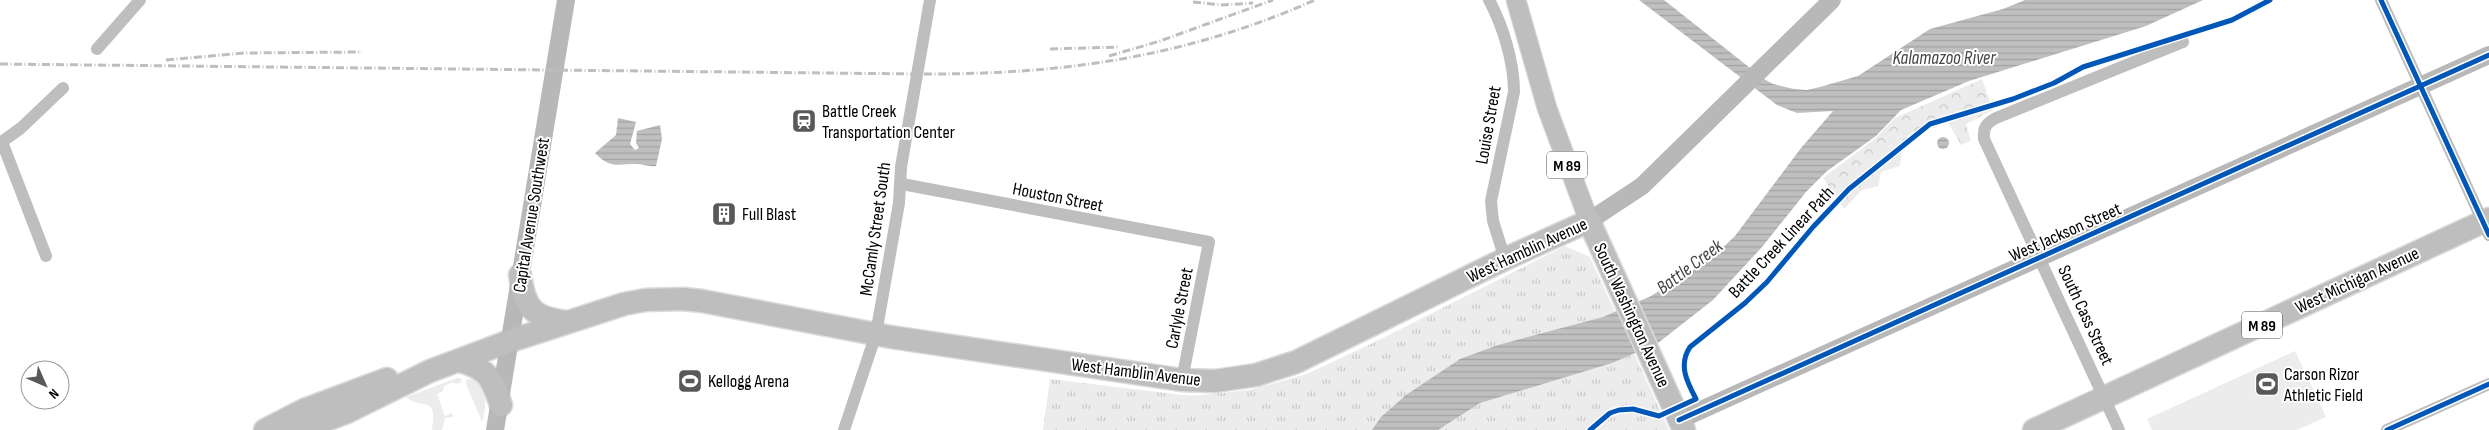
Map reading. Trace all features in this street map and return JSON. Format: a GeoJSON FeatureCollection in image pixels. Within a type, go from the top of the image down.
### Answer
{"type":"FeatureCollection","features":[{"type":"Feature","properties":{"kind":"highway","name":"West Hamblin Avenue"},"geometry":{"type":"LineString","coordinates":[[328,417],[430,371],[510,341],[638,301],[683,299],[876,334],[1182,380],[1215,380],[1256,375],[1296,362],[1505,259],[1589,221]]}},
{"type":"Feature","properties":{"kind":"highway","name":"South Washington Avenue"},"geometry":{"type":"LineString","coordinates":[[1589,221],[1656,364],[1682,425]]}},
{"type":"Feature","properties":{"kind":"highway","name":"West Michigan Avenue"},"geometry":{"type":"LineString","coordinates":[[2034,430],[2487,225]]}},
{"type":"Feature","properties":{"kind":"highway"},"geometry":{"type":"LineString","coordinates":[[520,275],[522,291],[531,310],[541,317],[569,322]]}},
{"type":"Feature","properties":{"kind":"highway"},"geometry":{"type":"LineString","coordinates":[[460,361],[477,366],[489,375],[501,405]]}},
{"type":"Feature","properties":{"kind":"highway"},"geometry":{"type":"LineString","coordinates":[[265,430],[328,417]]}},
{"type":"Feature","properties":{"kind":"highway"},"geometry":{"type":"LineString","coordinates":[[300,430],[328,417]]}},
{"type":"Feature","properties":{"kind":"main road","name":"South Washington Avenue"},"geometry":{"type":"LineString","coordinates":[[1516,0],[1547,108],[1589,221]]}},
{"type":"Feature","properties":{"kind":"street"},"geometry":{"type":"LineString","coordinates":[[97,49],[140,0]]}},
{"type":"Feature","properties":{"kind":"street","name":"Capital Avenue Southwest"},"geometry":{"type":"LineString","coordinates":[[495,430],[501,405],[520,275],[566,0]]}},
{"type":"Feature","properties":{"kind":"street","name":"McCamly Street South"},"geometry":{"type":"LineString","coordinates":[[844,430],[876,334],[902,184],[901,167],[930,0]]}},
{"type":"Feature","properties":{"kind":"street","name":"Louise Street"},"geometry":{"type":"LineString","coordinates":[[1489,0],[1499,22],[1514,77],[1514,92],[1491,201],[1493,221],[1505,259]]}},
{"type":"Feature","properties":{"kind":"street","name":"West Hamblin Avenue"},"geometry":{"type":"LineString","coordinates":[[1589,221],[1642,186],[1745,88],[1832,0]]}},
{"type":"Feature","properties":{"kind":"street"},"geometry":{"type":"LineString","coordinates":[[2381,0],[2487,225]]}},
{"type":"Feature","properties":{"kind":"street","name":"South Cass Street"},"geometry":{"type":"LineString","coordinates":[[2119,430],[1984,139],[1984,130],[1988,122],[1996,118],[2183,42]]}},
{"type":"Feature","properties":{"kind":"street","name":"West Jackson Street"},"geometry":{"type":"LineString","coordinates":[[1682,425],[2040,259],[2489,55]]}},
{"type":"Feature","properties":{"kind":"street"},"geometry":{"type":"LineString","coordinates":[[46,256],[1,142],[21,128],[63,88]]}},
{"type":"Feature","properties":{"kind":"street","name":"Houston Street"},"geometry":{"type":"LineString","coordinates":[[902,184],[1203,241]]}},
{"type":"Feature","properties":{"kind":"street","name":"Carlyle Street"},"geometry":{"type":"LineString","coordinates":[[1182,380],[1203,241]]}},
{"type":"Feature","properties":{"kind":"street"},"geometry":{"type":"LineString","coordinates":[[2386,430],[2489,384]]}},
{"type":"Feature","properties":{"kind":"green space"},"geometry":{"type":"Polygon","coordinates":[[[1982,79],[1993,110],[1966,124],[1971,141],[1961,145],[1945,117],[1935,128],[1926,126],[1903,142],[1900,166],[1881,172],[1878,186],[1862,190],[1844,209],[1823,178],[1876,138],[1895,118],[1982,79]]]}},
{"type":"Feature","properties":{"kind":"green space"},"geometry":{"type":"Polygon","coordinates":[[[1565,246],[1590,257],[1669,430],[1043,430],[1050,379],[1191,396],[1249,390],[1307,374],[1379,340],[1565,246]]]}},
{"type":"Feature","properties":{"kind":"green space","name":"Carson Rizor Athletic Field"},"geometry":{"type":"Polygon","coordinates":[[[2295,351],[2326,417],[2297,430],[2152,430],[2147,419],[2295,351]]]}},
{"type":"Feature","properties":{"kind":"green space"},"geometry":{"type":"Polygon","coordinates":[[[460,378],[462,382],[456,384],[453,382],[444,386],[443,391],[437,394],[445,416],[452,413],[453,417],[445,418],[442,430],[432,430],[433,412],[431,407],[406,397],[460,378]]]}},
{"type":"Feature","properties":{"kind":"green space"},"geometry":{"type":"Polygon","coordinates":[[[467,379],[476,380],[484,395],[485,411],[482,422],[466,384],[467,379]]]}},
{"type":"Feature","properties":{"kind":"water","name":"Kalamazoo River"},"geometry":{"type":"Polygon","coordinates":[[[1639,0],[1664,0],[1764,79],[1773,84],[1807,90],[1858,76],[1930,29],[2003,9],[2025,0],[2203,0],[2146,26],[1969,81],[1901,110],[1876,136],[1827,171],[1806,192],[1762,247],[1713,300],[1658,343],[1612,363],[1480,403],[1438,430],[1372,430],[1381,417],[1406,395],[1460,359],[1498,345],[1603,317],[1651,296],[1711,259],[1735,236],[1801,148],[1833,111],[1797,113],[1777,105],[1639,0]]]}},
{"type":"Feature","properties":{"kind":"water"},"geometry":{"type":"Polygon","coordinates":[[[618,118],[636,122],[630,144],[635,150],[639,148],[636,143],[637,131],[660,125],[662,139],[656,166],[610,164],[595,153],[616,135],[618,118]]]}},
{"type":"Feature","properties":{"kind":"water"},"geometry":{"type":"Polygon","coordinates":[[[1943,137],[1949,143],[1943,149],[1937,143],[1943,137]]]}},
{"type":"Feature","properties":{"kind":"railway"},"geometry":{"type":"LineString","coordinates":[[1109,56],[1160,41],[1273,0]]}},
{"type":"Feature","properties":{"kind":"railway"},"geometry":{"type":"LineString","coordinates":[[0,64],[917,74],[1021,71],[1120,59],[1169,49],[1218,36],[1266,20],[1315,0]]}},
{"type":"Feature","properties":{"kind":"railway"},"geometry":{"type":"LineString","coordinates":[[1193,2],[1223,5],[1253,3]]}},
{"type":"Feature","properties":{"kind":"railway"},"geometry":{"type":"LineString","coordinates":[[1050,49],[1119,47]]}},
{"type":"Feature","properties":{"kind":"railway"},"geometry":{"type":"LineString","coordinates":[[166,60],[245,53],[362,52]]}},
{"type":"Feature","properties":{"kind":"cycle path","name":"Battle Creek Linear Path"},"geometry":{"type":"LineString","coordinates":[[1590,430],[1610,413],[1619,410],[1633,409],[1659,416],[1696,399],[1687,380],[1684,367],[1686,354],[1690,347],[1745,303],[1767,282],[1813,227],[1849,189],[1930,124],[2013,99],[2054,83],[2083,67],[2232,20],[2270,0]]}},
{"type":"Feature","properties":{"kind":"cycle path"},"geometry":{"type":"LineString","coordinates":[[2381,0],[2489,235]]}},
{"type":"Feature","properties":{"kind":"cycle path"},"geometry":{"type":"LineString","coordinates":[[1679,420],[2489,55]]}},
{"type":"Feature","properties":{"kind":"cycle path"},"geometry":{"type":"LineString","coordinates":[[2387,430],[2489,384]]}},
{"type":"Feature","properties":{"kind":"place","name":"Battle Creek Transportation Center"},"geometry":{"type":"Point","coordinates":[804,121]}},
{"type":"Feature","properties":{"kind":"place","name":"Full Blast"},"geometry":{"type":"Point","coordinates":[724,214]}},
{"type":"Feature","properties":{"kind":"place","name":"Kellogg Arena"},"geometry":{"type":"Point","coordinates":[690,381]}},
{"type":"Feature","properties":{"kind":"place","name":"Carson Rizor Athletic Field"},"geometry":{"type":"Point","coordinates":[2267,384]}},
{"type":"Feature","properties":{"kind":"water label","name":"Battle Creek"},"geometry":{"type":"Point","coordinates":[1689,266]}}]}
